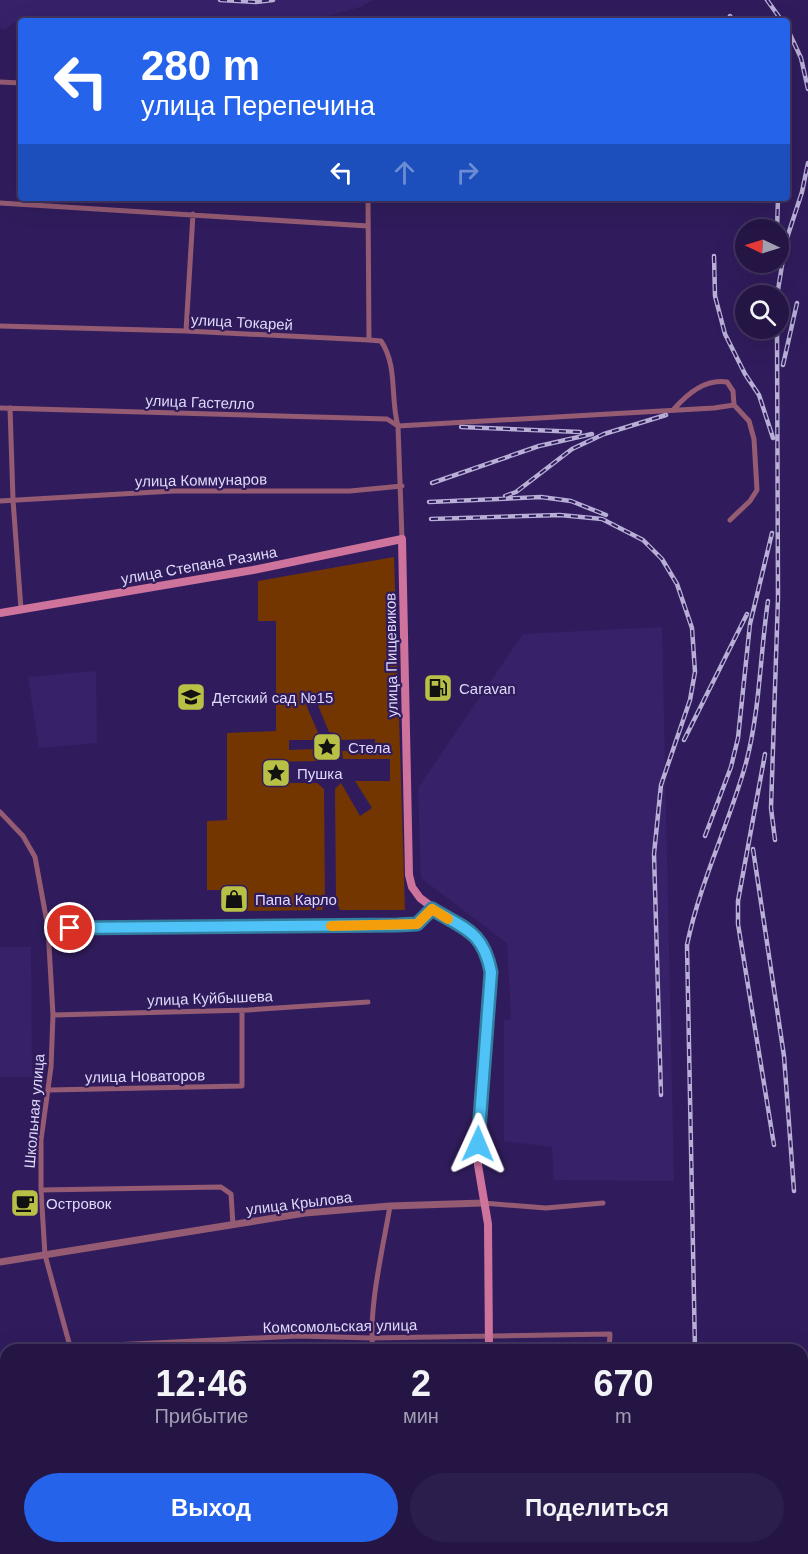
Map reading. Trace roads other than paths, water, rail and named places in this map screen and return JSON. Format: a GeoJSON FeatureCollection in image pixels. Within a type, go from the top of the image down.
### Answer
{"type":"FeatureCollection","features":[{"type":"Feature","properties":{"kind":"main road","name":"улица Степана Разина"},"geometry":{"type":"LineString","coordinates":[[0,613],[253,570],[402,539]]}},
{"type":"Feature","properties":{"kind":"main road","name":"улица Пищевиков"},"geometry":{"type":"LineString","coordinates":[[402,539],[409,875],[412,887],[432,909],[466,930],[484,946],[491,972],[478,1123],[478,1165],[488,1224],[489,1344]]}},
{"type":"Feature","properties":{"kind":"street"},"geometry":{"type":"LineString","coordinates":[[0,82],[18,83]]}},
{"type":"Feature","properties":{"kind":"street"},"geometry":{"type":"LineString","coordinates":[[369,201],[369,340]]}},
{"type":"Feature","properties":{"kind":"street"},"geometry":{"type":"LineString","coordinates":[[0,203],[368,225]]}},
{"type":"Feature","properties":{"kind":"street"},"geometry":{"type":"LineString","coordinates":[[186,331],[193,214]]}},
{"type":"Feature","properties":{"kind":"street","name":"улица Токарей"},"geometry":{"type":"LineString","coordinates":[[0,326],[186,331],[369,340]]}},
{"type":"Feature","properties":{"kind":"street","name":"улица Пищевиков"},"geometry":{"type":"LineString","coordinates":[[369,340],[381,341],[391,363],[402,486],[402,539]]}},
{"type":"Feature","properties":{"kind":"street"},"geometry":{"type":"LineString","coordinates":[[674,410],[685,397],[716,380],[727,382],[733,391],[734,405],[749,421],[754,439],[757,490],[750,501],[729,520]]}},
{"type":"Feature","properties":{"kind":"street","name":"улица Гастелло"},"geometry":{"type":"LineString","coordinates":[[0,408],[387,419],[398,426],[734,405]]}},
{"type":"Feature","properties":{"kind":"street"},"geometry":{"type":"LineString","coordinates":[[10,408],[13,500],[21,609]]}},
{"type":"Feature","properties":{"kind":"street","name":"улица Коммунаров"},"geometry":{"type":"LineString","coordinates":[[0,501],[173,491],[350,491],[402,486]]}},
{"type":"Feature","properties":{"kind":"street","name":"Школьная улица"},"geometry":{"type":"LineString","coordinates":[[0,812],[23,836],[35,857],[48,928],[53,1015],[49,1090],[42,1140],[41,1190],[45,1255],[70,1344]]}},
{"type":"Feature","properties":{"kind":"street"},"geometry":{"type":"LineString","coordinates":[[48,928],[397,925],[417,924],[432,909]]}},
{"type":"Feature","properties":{"kind":"street","name":"улица Куйбышева"},"geometry":{"type":"LineString","coordinates":[[53,1015],[242,1010],[368,1002]]}},
{"type":"Feature","properties":{"kind":"street","name":"улица Новаторов"},"geometry":{"type":"LineString","coordinates":[[49,1090],[242,1086],[242,1010]]}},
{"type":"Feature","properties":{"kind":"street"},"geometry":{"type":"LineString","coordinates":[[41,1190],[221,1187],[231,1194],[233,1225]]}},
{"type":"Feature","properties":{"kind":"street","name":"улица Крылова"},"geometry":{"type":"LineString","coordinates":[[0,1262],[305,1213],[390,1206],[483,1203],[546,1208],[603,1203]]}},
{"type":"Feature","properties":{"kind":"street"},"geometry":{"type":"LineString","coordinates":[[372,1344],[390,1206]]}},
{"type":"Feature","properties":{"kind":"street","name":"Комсомольская улица"},"geometry":{"type":"LineString","coordinates":[[184,1344],[298,1336],[372,1338],[610,1334],[609,1344]]}},
{"type":"Feature","properties":{"kind":"railway"},"geometry":{"type":"LineString","coordinates":[[220,0],[256,2],[273,0]]}},
{"type":"Feature","properties":{"kind":"railway"},"geometry":{"type":"LineString","coordinates":[[767,0],[780,18]]}},
{"type":"Feature","properties":{"kind":"railway"},"geometry":{"type":"LineString","coordinates":[[790,34],[801,58],[808,89]]}},
{"type":"Feature","properties":{"kind":"railway"},"geometry":{"type":"LineString","coordinates":[[779,285],[786,241],[802,192],[808,163]]}},
{"type":"Feature","properties":{"kind":"railway"},"geometry":{"type":"LineString","coordinates":[[777,219],[778,201]]}},
{"type":"Feature","properties":{"kind":"railway"},"geometry":{"type":"LineString","coordinates":[[714,256],[715,296],[725,334],[745,374],[759,395],[773,438]]}},
{"type":"Feature","properties":{"kind":"railway"},"geometry":{"type":"LineString","coordinates":[[783,365],[797,303]]}},
{"type":"Feature","properties":{"kind":"railway"},"geometry":{"type":"LineString","coordinates":[[775,840],[771,808],[778,598],[777,339]]}},
{"type":"Feature","properties":{"kind":"railway"},"geometry":{"type":"LineString","coordinates":[[505,496],[516,492],[572,449],[604,434],[666,415]]}},
{"type":"Feature","properties":{"kind":"railway"},"geometry":{"type":"LineString","coordinates":[[461,427],[580,432]]}},
{"type":"Feature","properties":{"kind":"railway"},"geometry":{"type":"LineString","coordinates":[[432,483],[539,446],[592,434]]}},
{"type":"Feature","properties":{"kind":"railway"},"geometry":{"type":"LineString","coordinates":[[429,502],[541,497],[571,501],[606,515]]}},
{"type":"Feature","properties":{"kind":"railway"},"geometry":{"type":"LineString","coordinates":[[431,519],[560,515],[602,519],[643,540],[662,559],[677,584],[692,628],[695,672],[690,700],[661,785],[654,854],[661,1095]]}},
{"type":"Feature","properties":{"kind":"railway"},"geometry":{"type":"LineString","coordinates":[[705,836],[731,767],[738,738],[750,624],[772,533]]}},
{"type":"Feature","properties":{"kind":"railway"},"geometry":{"type":"LineString","coordinates":[[695,1344],[687,945],[699,899],[751,743],[768,601]]}},
{"type":"Feature","properties":{"kind":"railway"},"geometry":{"type":"LineString","coordinates":[[684,740],[747,614]]}},
{"type":"Feature","properties":{"kind":"railway"},"geometry":{"type":"LineString","coordinates":[[765,754],[738,901],[738,924],[774,1145]]}},
{"type":"Feature","properties":{"kind":"railway"},"geometry":{"type":"LineString","coordinates":[[753,849],[784,1056],[794,1191]]}},
{"type":"Feature","properties":{"kind":"place","name":"Caravan"},"geometry":{"type":"Point","coordinates":[438,688]}},
{"type":"Feature","properties":{"kind":"place","name":"Детский сад №15"},"geometry":{"type":"Point","coordinates":[191,697]}},
{"type":"Feature","properties":{"kind":"place","name":"Стела"},"geometry":{"type":"Point","coordinates":[327,747]}},
{"type":"Feature","properties":{"kind":"place","name":"Пушка"},"geometry":{"type":"Point","coordinates":[276,773]}},
{"type":"Feature","properties":{"kind":"place","name":"Папа Карло"},"geometry":{"type":"Point","coordinates":[234,899]}},
{"type":"Feature","properties":{"kind":"place","name":"Островок"},"geometry":{"type":"Point","coordinates":[25,1203]}}]}
